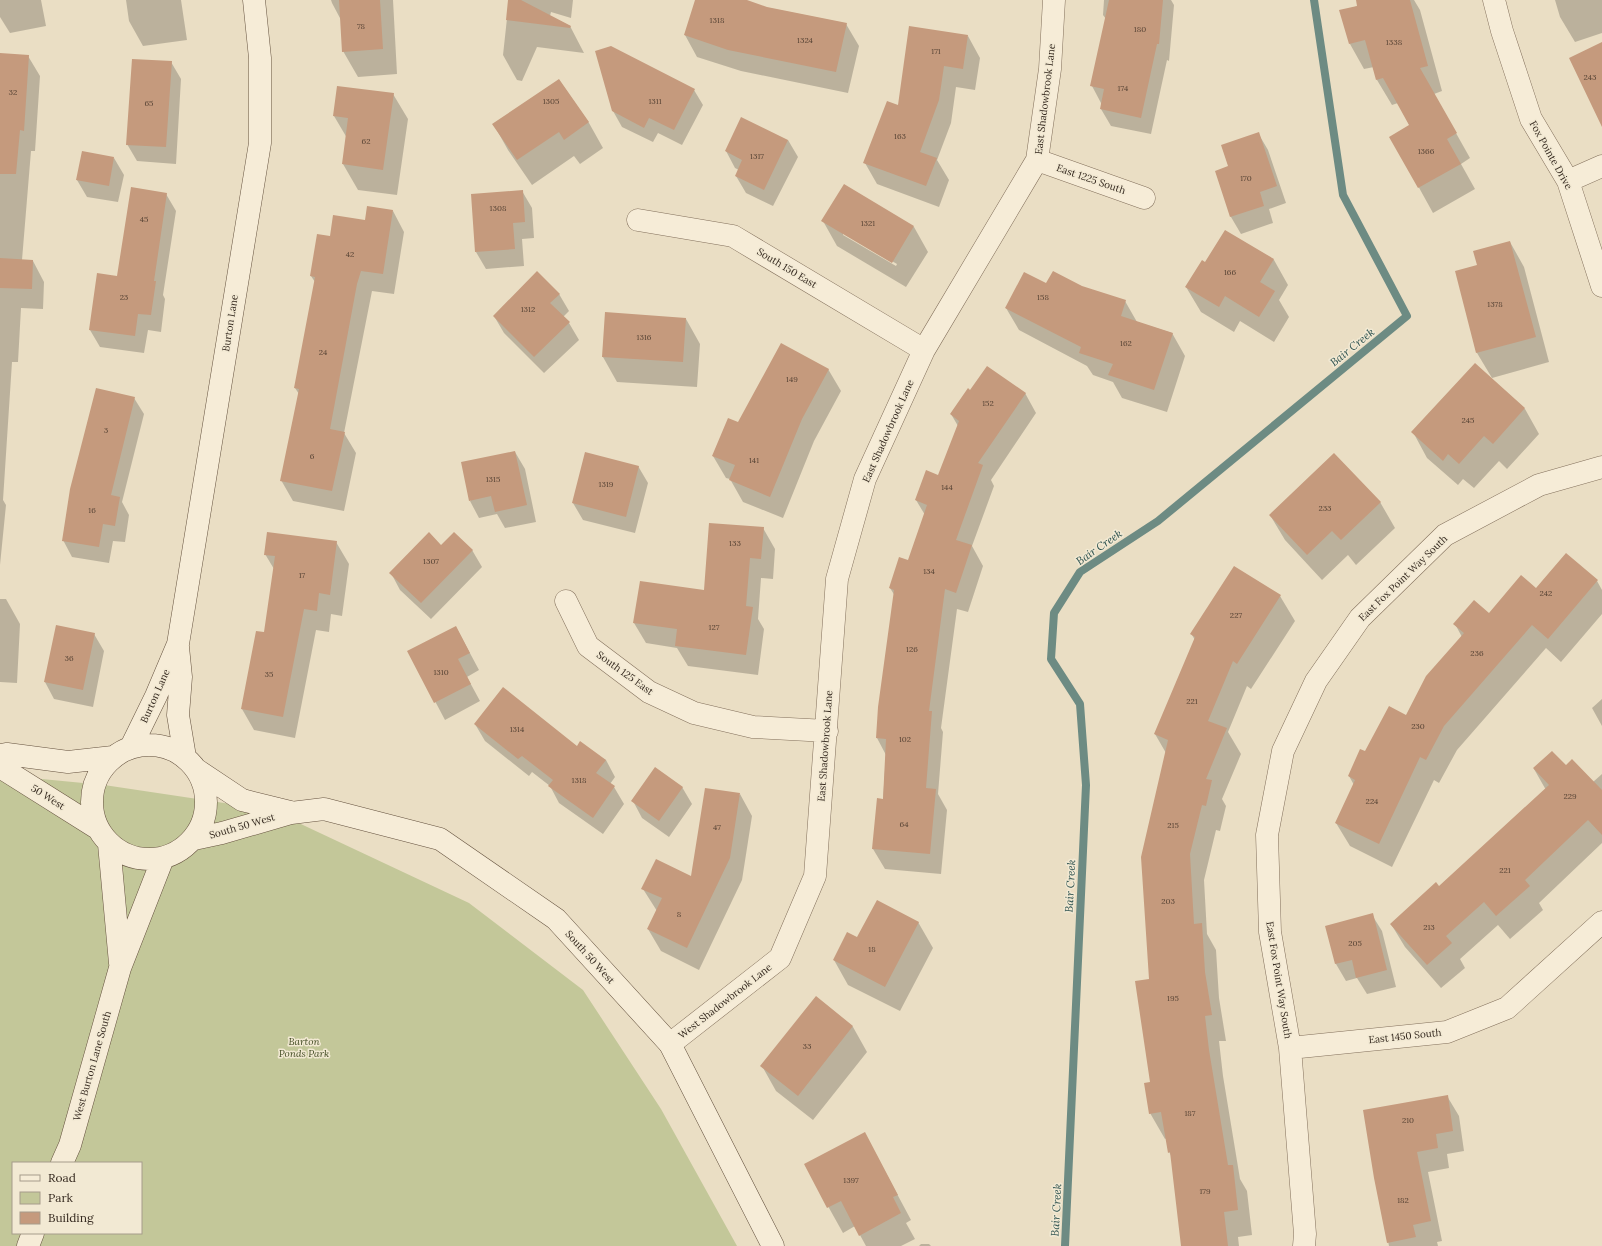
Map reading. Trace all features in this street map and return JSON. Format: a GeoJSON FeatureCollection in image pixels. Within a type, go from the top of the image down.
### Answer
{"type":"FeatureCollection","features":[{"type":"Feature","properties":{"kind":"street","name":"Burton Lane"},"geometry":{"type":"LineString","coordinates":[[122,752],[156,696],[178,644],[260,143],[260,58],[254,0]]}},
{"type":"Feature","properties":{"kind":"street","name":"East Shadowbrook Lane"},"geometry":{"type":"LineString","coordinates":[[780,958],[815,876],[827,731],[837,579],[865,479],[924,350],[1037,160],[1050,69],[1054,0]]}},
{"type":"Feature","properties":{"kind":"street","name":"Fox Pointe Drive"},"geometry":{"type":"LineString","coordinates":[[1494,0],[1502,31],[1531,119],[1568,181],[1602,286]]}},
{"type":"Feature","properties":{"kind":"street","name":"East 1225 South"},"geometry":{"type":"LineString","coordinates":[[1037,160],[1144,198]]}},
{"type":"Feature","properties":{"kind":"street"},"geometry":{"type":"LineString","coordinates":[[1568,181],[1602,166]]}},
{"type":"Feature","properties":{"kind":"street","name":"South 150 East"},"geometry":{"type":"LineString","coordinates":[[638,220],[733,236],[924,350]]}},
{"type":"Feature","properties":{"kind":"street","name":"East Fox Point Way South"},"geometry":{"type":"LineString","coordinates":[[1304,1246],[1305,1234],[1290,1048],[1270,932],[1267,835],[1283,750],[1316,681],[1360,618],[1445,535],[1539,486],[1602,467]]}},
{"type":"Feature","properties":{"kind":"street","name":"South 125 East"},"geometry":{"type":"LineString","coordinates":[[566,601],[588,646],[649,692],[694,713],[753,727],[827,731]]}},
{"type":"Feature","properties":{"kind":"street","name":"Burton Lane"},"geometry":{"type":"LineString","coordinates":[[178,644],[181,677],[178,715],[191,764]]}},
{"type":"Feature","properties":{"kind":"street"},"geometry":{"type":"LineString","coordinates":[[0,755],[7,754],[68,762],[122,752],[150,744],[169,748],[191,764],[205,787],[207,805],[203,823],[194,839],[180,852],[163,858],[144,860],[125,855],[103,836],[92,809],[92,790],[100,771],[122,752]]}},
{"type":"Feature","properties":{"kind":"street","name":"South 50 West"},"geometry":{"type":"LineString","coordinates":[[191,764],[242,800],[291,813]]}},
{"type":"Feature","properties":{"kind":"street","name":"50 West"},"geometry":{"type":"LineString","coordinates":[[0,767],[103,836]]}},
{"type":"Feature","properties":{"kind":"street","name":"South 50 West"},"geometry":{"type":"LineString","coordinates":[[194,839],[222,833],[291,813],[324,809],[440,839],[556,919],[670,1044],[773,1246]]}},
{"type":"Feature","properties":{"kind":"street","name":"West Burton Lane South"},"geometry":{"type":"LineString","coordinates":[[103,836],[120,968]]}},
{"type":"Feature","properties":{"kind":"street","name":"West Burton Lane South"},"geometry":{"type":"LineString","coordinates":[[62,1162],[70,1145],[120,968],[163,858]]}},
{"type":"Feature","properties":{"kind":"street","name":"East 1450 South"},"geometry":{"type":"LineString","coordinates":[[1290,1048],[1447,1032],[1508,1008],[1602,922]]}},
{"type":"Feature","properties":{"kind":"street","name":"West Shadowbrook Lane"},"geometry":{"type":"LineString","coordinates":[[670,1044],[780,958]]}},
{"type":"Feature","properties":{"kind":"street"},"geometry":{"type":"LineString","coordinates":[[28,1246],[33,1234]]}},
{"type":"Feature","properties":{"kind":"green space","name":"Barton Ponds Park"},"geometry":{"type":"Polygon","coordinates":[[[0,775],[104,785],[271,810],[469,903],[583,990],[661,1109],[737,1246],[0,1246],[0,775]]]}},
{"type":"Feature","properties":{"kind":"building"},"geometry":{"type":"Polygon","coordinates":[[[339,0],[380,0],[383,49],[342,52],[339,0]]]}},
{"type":"Feature","properties":{"kind":"building"},"geometry":{"type":"Polygon","coordinates":[[[508,0],[521,0],[571,26],[570,28],[506,20],[508,0]]]}},
{"type":"Feature","properties":{"kind":"building"},"geometry":{"type":"Polygon","coordinates":[[[695,0],[747,0],[767,7],[847,23],[836,72],[728,50],[684,35],[695,0]]]}},
{"type":"Feature","properties":{"kind":"building"},"geometry":{"type":"Polygon","coordinates":[[[1109,0],[1163,0],[1159,44],[1157,44],[1141,118],[1100,109],[1104,89],[1090,86],[1109,0]]]}},
{"type":"Feature","properties":{"kind":"building"},"geometry":{"type":"Polygon","coordinates":[[[1356,0],[1410,0],[1428,66],[1420,68],[1457,133],[1447,139],[1461,164],[1418,188],[1389,137],[1409,125],[1383,78],[1376,80],[1365,40],[1349,44],[1339,10],[1357,6],[1356,0]]]}},
{"type":"Feature","properties":{"kind":"building"},"geometry":{"type":"Polygon","coordinates":[[[909,26],[968,35],[963,69],[944,66],[939,100],[920,152],[937,158],[926,186],[863,163],[887,101],[898,105],[909,26]]]}},
{"type":"Feature","properties":{"kind":"building"},"geometry":{"type":"Polygon","coordinates":[[[1602,42],[1602,127],[1569,58],[1602,42]]]}},
{"type":"Feature","properties":{"kind":"building"},"geometry":{"type":"Polygon","coordinates":[[[611,46],[695,89],[674,130],[649,118],[644,128],[612,111],[595,51],[611,46]]]}},
{"type":"Feature","properties":{"kind":"building"},"geometry":{"type":"Polygon","coordinates":[[[0,53],[29,55],[24,131],[20,130],[16,174],[0,174],[0,53]]]}},
{"type":"Feature","properties":{"kind":"building"},"geometry":{"type":"Polygon","coordinates":[[[132,59],[172,61],[166,147],[126,145],[132,59]]]}},
{"type":"Feature","properties":{"kind":"building"},"geometry":{"type":"Polygon","coordinates":[[[559,79],[589,122],[564,140],[559,132],[517,160],[492,124],[559,79]]]}},
{"type":"Feature","properties":{"kind":"building"},"geometry":{"type":"Polygon","coordinates":[[[337,86],[394,93],[383,170],[342,164],[348,118],[333,116],[337,86]]]}},
{"type":"Feature","properties":{"kind":"building"},"geometry":{"type":"Polygon","coordinates":[[[741,117],[788,140],[764,190],[735,176],[742,160],[725,151],[741,117]]]}},
{"type":"Feature","properties":{"kind":"building"},"geometry":{"type":"Polygon","coordinates":[[[1259,132],[1277,186],[1260,192],[1264,206],[1230,217],[1215,171],[1228,166],[1221,145],[1259,132]]]}},
{"type":"Feature","properties":{"kind":"building"},"geometry":{"type":"Polygon","coordinates":[[[82,151],[114,157],[109,186],[76,180],[82,151]]]}},
{"type":"Feature","properties":{"kind":"building"},"geometry":{"type":"Polygon","coordinates":[[[844,184],[914,226],[892,263],[821,221],[844,184]]]}},
{"type":"Feature","properties":{"kind":"building"},"geometry":{"type":"Polygon","coordinates":[[[131,187],[167,193],[154,281],[156,281],[151,315],[138,314],[135,336],[89,330],[97,273],[117,276],[131,187]]]}},
{"type":"Feature","properties":{"kind":"building"},"geometry":{"type":"Polygon","coordinates":[[[523,190],[525,222],[513,223],[515,249],[475,252],[471,194],[523,190]]]}},
{"type":"Feature","properties":{"kind":"building"},"geometry":{"type":"Polygon","coordinates":[[[367,206],[393,210],[383,274],[361,271],[357,284],[330,429],[345,432],[332,491],[280,481],[299,389],[294,388],[315,277],[310,276],[317,234],[330,236],[333,215],[365,220],[367,206]]]}},
{"type":"Feature","properties":{"kind":"building"},"geometry":{"type":"Polygon","coordinates":[[[1225,230],[1274,259],[1260,282],[1275,291],[1259,317],[1225,296],[1219,307],[1185,287],[1202,260],[1205,262],[1225,230]]]}},
{"type":"Feature","properties":{"kind":"building"},"geometry":{"type":"Polygon","coordinates":[[[1510,241],[1536,337],[1476,353],[1455,271],[1477,265],[1473,251],[1510,241]]]}},
{"type":"Feature","properties":{"kind":"building"},"geometry":{"type":"Polygon","coordinates":[[[0,258],[33,260],[32,289],[0,288],[0,258]]]}},
{"type":"Feature","properties":{"kind":"building"},"geometry":{"type":"Polygon","coordinates":[[[537,271],[560,294],[550,303],[570,322],[534,357],[493,316],[537,271]]]}},
{"type":"Feature","properties":{"kind":"building"},"geometry":{"type":"Polygon","coordinates":[[[1053,271],[1082,286],[1126,300],[1121,316],[1173,333],[1154,390],[1108,375],[1113,364],[1079,353],[1081,347],[1005,308],[1024,272],[1046,283],[1053,271]]]}},
{"type":"Feature","properties":{"kind":"building"},"geometry":{"type":"Polygon","coordinates":[[[605,312],[686,318],[683,362],[602,357],[605,312]]]}},
{"type":"Feature","properties":{"kind":"building"},"geometry":{"type":"Polygon","coordinates":[[[781,343],[829,369],[802,419],[770,497],[729,480],[735,465],[712,456],[728,418],[738,422],[781,343]]]}},
{"type":"Feature","properties":{"kind":"building"},"geometry":{"type":"Polygon","coordinates":[[[1475,363],[1525,408],[1493,444],[1484,436],[1459,464],[1448,454],[1443,461],[1411,432],[1475,363]]]}},
{"type":"Feature","properties":{"kind":"building"},"geometry":{"type":"Polygon","coordinates":[[[987,366],[1026,393],[978,463],[983,465],[956,540],[972,545],[956,593],[945,589],[929,711],[932,711],[926,788],[936,789],[930,854],[872,849],[877,798],[883,799],[886,739],[876,738],[878,707],[894,590],[889,588],[899,557],[908,560],[927,505],[915,500],[926,470],[938,475],[959,421],[950,414],[968,388],[970,390],[987,366]]]}},
{"type":"Feature","properties":{"kind":"building"},"geometry":{"type":"Polygon","coordinates":[[[96,388],[135,397],[111,495],[120,497],[115,526],[103,524],[99,547],[62,541],[70,489],[96,388]]]}},
{"type":"Feature","properties":{"kind":"building"},"geometry":{"type":"Polygon","coordinates":[[[515,451],[527,505],[495,512],[491,496],[469,501],[461,462],[515,451]]]}},
{"type":"Feature","properties":{"kind":"building"},"geometry":{"type":"Polygon","coordinates":[[[585,452],[639,466],[626,517],[572,503],[585,452]]]}},
{"type":"Feature","properties":{"kind":"building"},"geometry":{"type":"Polygon","coordinates":[[[1334,453],[1381,502],[1341,540],[1332,531],[1307,555],[1269,515],[1334,453]]]}},
{"type":"Feature","properties":{"kind":"building"},"geometry":{"type":"Polygon","coordinates":[[[709,523],[764,527],[761,559],[750,558],[746,606],[753,607],[746,655],[675,646],[677,629],[633,623],[640,581],[704,590],[709,523]]]}},
{"type":"Feature","properties":{"kind":"building"},"geometry":{"type":"Polygon","coordinates":[[[267,532],[337,541],[330,595],[319,593],[317,611],[304,609],[283,717],[241,709],[256,631],[264,632],[275,556],[264,555],[267,532]]]}},
{"type":"Feature","properties":{"kind":"building"},"geometry":{"type":"Polygon","coordinates":[[[429,532],[441,545],[454,532],[473,550],[421,603],[389,573],[429,532]]]}},
{"type":"Feature","properties":{"kind":"building"},"geometry":{"type":"Polygon","coordinates":[[[1566,553],[1598,580],[1548,639],[1532,625],[1444,726],[1426,760],[1420,757],[1379,844],[1335,823],[1355,780],[1348,776],[1360,749],[1365,751],[1389,706],[1406,715],[1426,676],[1464,633],[1453,624],[1474,600],[1489,613],[1521,575],[1536,588],[1566,553]]]}},
{"type":"Feature","properties":{"kind":"building"},"geometry":{"type":"Polygon","coordinates":[[[1234,566],[1281,595],[1237,664],[1233,661],[1208,721],[1227,728],[1206,779],[1212,780],[1206,806],[1202,805],[1190,854],[1194,924],[1202,923],[1205,972],[1212,1015],[1205,1016],[1209,1050],[1228,1165],[1233,1165],[1238,1210],[1224,1212],[1228,1246],[1181,1246],[1170,1152],[1168,1153],[1161,1112],[1149,1114],[1144,1083],[1150,1082],[1135,981],[1149,979],[1141,857],[1168,740],[1154,734],[1195,637],[1190,634],[1234,566]]]}},
{"type":"Feature","properties":{"kind":"building"},"geometry":{"type":"Polygon","coordinates":[[[56,625],[95,633],[83,690],[44,682],[56,625]]]}},
{"type":"Feature","properties":{"kind":"building"},"geometry":{"type":"Polygon","coordinates":[[[456,626],[470,653],[458,659],[471,684],[434,703],[407,651],[456,626]]]}},
{"type":"Feature","properties":{"kind":"building"},"geometry":{"type":"Polygon","coordinates":[[[503,687],[577,746],[580,741],[606,760],[596,773],[615,786],[593,818],[548,786],[553,780],[522,756],[518,759],[474,724],[503,687]]]}},
{"type":"Feature","properties":{"kind":"building"},"geometry":{"type":"Polygon","coordinates":[[[1552,751],[1566,765],[1572,759],[1602,790],[1602,835],[1588,820],[1525,880],[1530,886],[1496,916],[1484,902],[1446,936],[1452,943],[1427,965],[1390,924],[1436,882],[1439,886],[1549,785],[1533,768],[1552,751]]]}},
{"type":"Feature","properties":{"kind":"building"},"geometry":{"type":"Polygon","coordinates":[[[655,767],[683,787],[659,821],[631,801],[655,767]]]}},
{"type":"Feature","properties":{"kind":"building"},"geometry":{"type":"Polygon","coordinates":[[[705,788],[740,793],[730,858],[687,948],[647,929],[662,898],[641,889],[656,859],[691,876],[705,788]]]}},
{"type":"Feature","properties":{"kind":"building"},"geometry":{"type":"Polygon","coordinates":[[[877,900],[919,922],[885,987],[833,960],[847,932],[857,937],[877,900]]]}},
{"type":"Feature","properties":{"kind":"building"},"geometry":{"type":"Polygon","coordinates":[[[1373,913],[1387,970],[1356,978],[1352,960],[1335,964],[1325,926],[1373,913]]]}},
{"type":"Feature","properties":{"kind":"building"},"geometry":{"type":"Polygon","coordinates":[[[816,996],[853,1026],[798,1096],[760,1066],[816,996]]]}},
{"type":"Feature","properties":{"kind":"building"},"geometry":{"type":"Polygon","coordinates":[[[1448,1095],[1453,1131],[1436,1134],[1438,1148],[1417,1152],[1431,1221],[1413,1225],[1416,1237],[1387,1243],[1374,1178],[1363,1110],[1448,1095]]]}},
{"type":"Feature","properties":{"kind":"building"},"geometry":{"type":"Polygon","coordinates":[[[865,1132],[898,1195],[893,1197],[901,1213],[859,1236],[841,1201],[827,1208],[804,1164],[865,1132]]]}},
{"type":"Feature","properties":{"kind":"waterway","name":"Bair Creek"},"geometry":{"type":"LineString","coordinates":[[1065,1246],[1086,785],[1080,704],[1051,659],[1054,613],[1080,572],[1158,521],[1407,316],[1343,195],[1314,0]]}}]}
